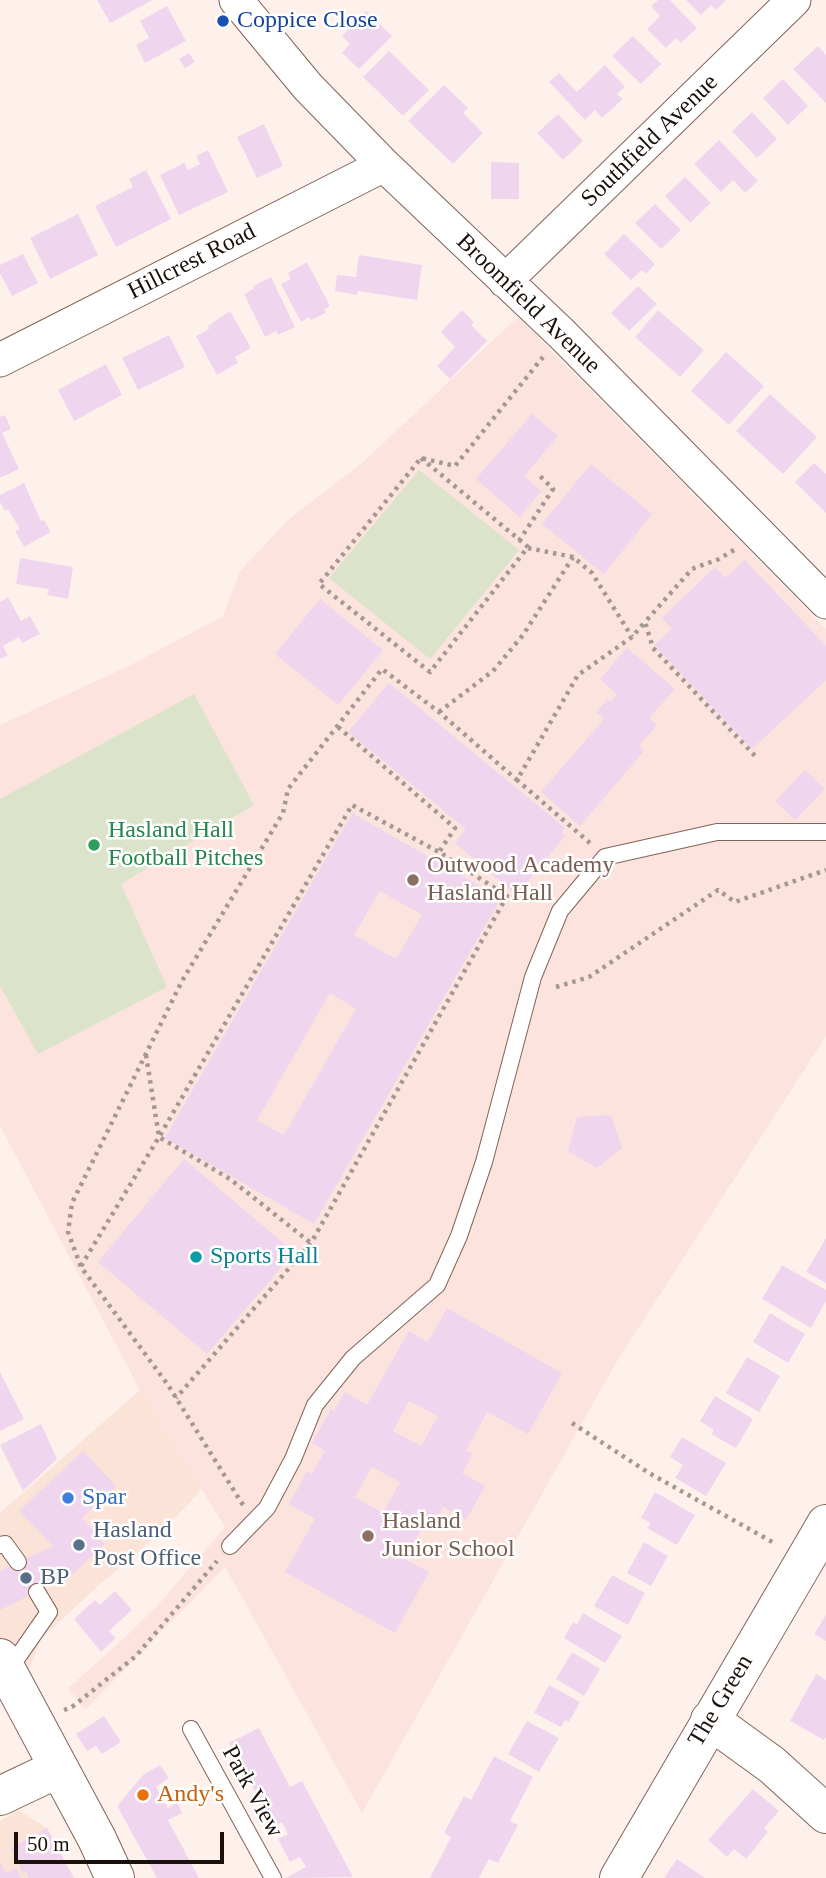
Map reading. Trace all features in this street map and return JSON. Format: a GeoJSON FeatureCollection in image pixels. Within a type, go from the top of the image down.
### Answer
{"type":"FeatureCollection","features":[{"type":"Feature","properties":{"kind":"main road","name":"The Green"},"geometry":{"type":"LineString","coordinates":[[619,1878],[826,1524]]}},
{"type":"Feature","properties":{"kind":"main road"},"geometry":{"type":"LineString","coordinates":[[12,1689],[59,1768],[115,1878]]}},
{"type":"Feature","properties":{"kind":"main road"},"geometry":{"type":"LineString","coordinates":[[709,1720],[772,1765],[826,1814]]}},
{"type":"Feature","properties":{"kind":"main road"},"geometry":{"type":"LineString","coordinates":[[0,1796],[59,1768]]}},
{"type":"Feature","properties":{"kind":"street","name":"Southfield Avenue"},"geometry":{"type":"LineString","coordinates":[[505,281],[794,0]]}},
{"type":"Feature","properties":{"kind":"street","name":"Broomfield Avenue"},"geometry":{"type":"LineString","coordinates":[[240,1],[308,87],[384,165],[562,334],[826,602]]}},
{"type":"Feature","properties":{"kind":"street","name":"Hillcrest Road"},"geometry":{"type":"LineString","coordinates":[[0,360],[384,165]]}},
{"type":"Feature","properties":{"kind":"lane"},"geometry":{"type":"LineString","coordinates":[[230,1546],[267,1508],[293,1459],[315,1405],[353,1358],[437,1285],[459,1236],[484,1162],[533,977],[560,911],[605,857],[717,832],[826,832]]}},
{"type":"Feature","properties":{"kind":"lane"},"geometry":{"type":"LineString","coordinates":[[0,1545],[5,1544],[18,1562]]}},
{"type":"Feature","properties":{"kind":"lane"},"geometry":{"type":"LineString","coordinates":[[12,1689],[49,1612],[37,1592]]}},
{"type":"Feature","properties":{"kind":"lane","name":"Park View"},"geometry":{"type":"LineString","coordinates":[[191,1729],[273,1878]]}},
{"type":"Feature","properties":{"kind":"path"},"geometry":{"type":"LineString","coordinates":[[421,458],[455,466],[562,334]]}},
{"type":"Feature","properties":{"kind":"path"},"geometry":{"type":"LineString","coordinates":[[421,458],[528,548],[573,557],[592,573],[632,637]]}},
{"type":"Feature","properties":{"kind":"path"},"geometry":{"type":"LineString","coordinates":[[421,458],[318,584],[430,672],[528,548]]}},
{"type":"Feature","properties":{"kind":"path"},"geometry":{"type":"LineString","coordinates":[[519,541],[553,489],[537,473]]}},
{"type":"Feature","properties":{"kind":"path"},"geometry":{"type":"LineString","coordinates":[[517,780],[578,675],[632,637],[692,569],[719,559],[758,534]]}},
{"type":"Feature","properties":{"kind":"path"},"geometry":{"type":"LineString","coordinates":[[439,712],[493,671],[523,635],[573,557]]}},
{"type":"Feature","properties":{"kind":"path"},"geometry":{"type":"LineString","coordinates":[[645,622],[653,648],[757,758]]}},
{"type":"Feature","properties":{"kind":"path"},"geometry":{"type":"LineString","coordinates":[[12,1689],[72,1707],[136,1656],[230,1546],[245,1509],[176,1398],[81,1267],[68,1232],[72,1203],[182,981],[283,813],[288,789],[382,669],[439,712],[605,857]]}},
{"type":"Feature","properties":{"kind":"path"},"geometry":{"type":"LineString","coordinates":[[337,726],[455,828],[439,852]]}},
{"type":"Feature","properties":{"kind":"path"},"geometry":{"type":"LineString","coordinates":[[81,1267],[352,805],[439,852],[507,896],[311,1243],[176,1398]]}},
{"type":"Feature","properties":{"kind":"path"},"geometry":{"type":"LineString","coordinates":[[556,987],[589,977],[718,890],[734,902],[826,870]]}},
{"type":"Feature","properties":{"kind":"path"},"geometry":{"type":"LineString","coordinates":[[146,1054],[159,1137]]}},
{"type":"Feature","properties":{"kind":"path"},"geometry":{"type":"LineString","coordinates":[[159,1137],[230,1179],[311,1243]]}},
{"type":"Feature","properties":{"kind":"path"},"geometry":{"type":"LineString","coordinates":[[572,1423],[649,1473],[805,1560]]}},
{"type":"Feature","properties":{"kind":"shaded area","name":"Outwood Academy Hasland Hall"},"geometry":{"type":"Polygon","coordinates":[[[518,317],[826,629],[826,1036],[616,1363],[362,1813],[225,1567],[85,1710],[68,1688],[157,1606],[225,1527],[140,1390],[0,1126],[0,725],[131,665],[223,616],[240,571],[287,521],[364,461],[518,317]]]}},
{"type":"Feature","properties":{"kind":"shaded area"},"geometry":{"type":"Polygon","coordinates":[[[140,1390],[201,1488],[161,1532],[41,1639],[28,1673],[0,1658],[0,1513],[140,1390]]]}},
{"type":"Feature","properties":{"kind":"shaded area"},"geometry":{"type":"Polygon","coordinates":[[[18,1810],[47,1828],[74,1878],[0,1878],[0,1821],[18,1810]]]}},
{"type":"Feature","properties":{"kind":"green space"},"geometry":{"type":"Polygon","coordinates":[[[419,470],[519,550],[430,659],[329,578],[419,470]]]}},
{"type":"Feature","properties":{"kind":"green space","name":"Hasland Hall Football Pitches"},"geometry":{"type":"Polygon","coordinates":[[[194,694],[254,805],[121,884],[167,987],[38,1054],[0,986],[0,799],[194,694]]]}},
{"type":"Feature","properties":{"kind":"building"},"geometry":{"type":"Polygon","coordinates":[[[97,0],[153,0],[110,23],[97,0]]]}},
{"type":"Feature","properties":{"kind":"building"},"geometry":{"type":"Polygon","coordinates":[[[658,0],[670,0],[697,28],[681,43],[676,38],[666,48],[647,29],[660,16],[651,6],[658,0]]]}},
{"type":"Feature","properties":{"kind":"building"},"geometry":{"type":"Polygon","coordinates":[[[686,0],[726,0],[716,10],[711,5],[701,15],[686,0]]]}},
{"type":"Feature","properties":{"kind":"building"},"geometry":{"type":"Polygon","coordinates":[[[167,6],[186,41],[145,63],[136,45],[149,38],[140,21],[167,6]]]}},
{"type":"Feature","properties":{"kind":"building"},"geometry":{"type":"Polygon","coordinates":[[[366,11],[392,36],[359,69],[342,53],[350,44],[342,36],[366,11]]]}},
{"type":"Feature","properties":{"kind":"building"},"geometry":{"type":"Polygon","coordinates":[[[633,36],[661,64],[641,84],[612,56],[633,36]]]}},
{"type":"Feature","properties":{"kind":"building"},"geometry":{"type":"Polygon","coordinates":[[[818,46],[826,55],[826,103],[793,69],[818,46]]]}},
{"type":"Feature","properties":{"kind":"building"},"geometry":{"type":"Polygon","coordinates":[[[389,51],[429,90],[403,116],[363,77],[389,51]]]}},
{"type":"Feature","properties":{"kind":"building"},"geometry":{"type":"Polygon","coordinates":[[[189,53],[195,62],[185,68],[179,59],[189,53]]]}},
{"type":"Feature","properties":{"kind":"building"},"geometry":{"type":"Polygon","coordinates":[[[605,65],[625,87],[617,94],[623,99],[602,118],[595,110],[585,120],[549,82],[559,73],[577,92],[605,65]]]}},
{"type":"Feature","properties":{"kind":"building"},"geometry":{"type":"Polygon","coordinates":[[[783,79],[808,106],[788,125],[763,98],[783,79]]]}},
{"type":"Feature","properties":{"kind":"building"},"geometry":{"type":"Polygon","coordinates":[[[444,85],[468,108],[463,113],[483,133],[453,164],[408,121],[444,85]]]}},
{"type":"Feature","properties":{"kind":"building"},"geometry":{"type":"Polygon","coordinates":[[[752,112],[777,139],[757,158],[732,131],[752,112]]]}},
{"type":"Feature","properties":{"kind":"building"},"geometry":{"type":"Polygon","coordinates":[[[558,114],[583,141],[563,160],[537,133],[558,114]]]}},
{"type":"Feature","properties":{"kind":"building"},"geometry":{"type":"Polygon","coordinates":[[[264,124],[283,166],[257,178],[237,137],[264,124]]]}},
{"type":"Feature","properties":{"kind":"building"},"geometry":{"type":"Polygon","coordinates":[[[719,140],[758,181],[745,193],[733,180],[721,192],[694,164],[719,140]]]}},
{"type":"Feature","properties":{"kind":"building"},"geometry":{"type":"Polygon","coordinates":[[[208,150],[228,192],[179,215],[160,175],[184,163],[188,170],[200,164],[196,156],[208,150]]]}},
{"type":"Feature","properties":{"kind":"building"},"geometry":{"type":"Polygon","coordinates":[[[491,162],[519,163],[519,199],[491,199],[491,162]]]}},
{"type":"Feature","properties":{"kind":"building"},"geometry":{"type":"Polygon","coordinates":[[[146,170],[171,219],[116,247],[95,206],[133,187],[129,179],[146,170]]]}},
{"type":"Feature","properties":{"kind":"building"},"geometry":{"type":"Polygon","coordinates":[[[685,177],[711,203],[690,223],[665,196],[685,177]]]}},
{"type":"Feature","properties":{"kind":"building"},"geometry":{"type":"Polygon","coordinates":[[[655,204],[681,230],[661,249],[635,223],[655,204]]]}},
{"type":"Feature","properties":{"kind":"building"},"geometry":{"type":"Polygon","coordinates":[[[78,214],[98,255],[50,279],[30,238],[78,214]]]}},
{"type":"Feature","properties":{"kind":"building"},"geometry":{"type":"Polygon","coordinates":[[[624,234],[655,264],[646,274],[642,270],[631,280],[604,254],[624,234]]]}},
{"type":"Feature","properties":{"kind":"building"},"geometry":{"type":"Polygon","coordinates":[[[23,254],[38,283],[12,296],[0,273],[0,265],[23,254]]]}},
{"type":"Feature","properties":{"kind":"building"},"geometry":{"type":"Polygon","coordinates":[[[359,255],[422,265],[417,300],[358,291],[357,295],[335,291],[337,275],[356,277],[359,255]]]}},
{"type":"Feature","properties":{"kind":"building"},"geometry":{"type":"Polygon","coordinates":[[[307,262],[330,306],[324,309],[326,313],[301,322],[281,284],[291,279],[288,273],[307,262]]]}},
{"type":"Feature","properties":{"kind":"building"},"geometry":{"type":"Polygon","coordinates":[[[271,277],[295,327],[278,335],[276,331],[265,337],[244,294],[271,277]]]}},
{"type":"Feature","properties":{"kind":"building"},"geometry":{"type":"Polygon","coordinates":[[[638,286],[657,304],[629,331],[611,313],[638,286]]]}},
{"type":"Feature","properties":{"kind":"building"},"geometry":{"type":"Polygon","coordinates":[[[462,310],[474,322],[471,325],[487,341],[450,379],[437,366],[455,347],[441,332],[462,310]]]}},
{"type":"Feature","properties":{"kind":"building"},"geometry":{"type":"Polygon","coordinates":[[[658,310],[704,350],[680,377],[635,337],[658,310]]]}},
{"type":"Feature","properties":{"kind":"building"},"geometry":{"type":"Polygon","coordinates":[[[230,311],[251,348],[235,357],[238,363],[217,375],[196,336],[230,311]]]}},
{"type":"Feature","properties":{"kind":"building"},"geometry":{"type":"Polygon","coordinates":[[[169,335],[185,367],[138,390],[122,358],[169,335]]]}},
{"type":"Feature","properties":{"kind":"building"},"geometry":{"type":"Polygon","coordinates":[[[726,352],[764,386],[729,425],[691,391],[726,352]]]}},
{"type":"Feature","properties":{"kind":"building"},"geometry":{"type":"Polygon","coordinates":[[[106,364],[122,395],[74,421],[58,390],[106,364]]]}},
{"type":"Feature","properties":{"kind":"building"},"geometry":{"type":"Polygon","coordinates":[[[770,394],[817,437],[783,474],[736,431],[770,394]]]}},
{"type":"Feature","properties":{"kind":"building"},"geometry":{"type":"Polygon","coordinates":[[[532,414],[558,436],[524,476],[541,491],[520,517],[476,479],[532,414]]]}},
{"type":"Feature","properties":{"kind":"building"},"geometry":{"type":"Polygon","coordinates":[[[5,415],[11,429],[2,433],[19,469],[0,478],[0,417],[5,415]]]}},
{"type":"Feature","properties":{"kind":"building"},"geometry":{"type":"Polygon","coordinates":[[[814,463],[826,474],[826,513],[795,482],[814,463]]]}},
{"type":"Feature","properties":{"kind":"building"},"geometry":{"type":"Polygon","coordinates":[[[591,464],[652,514],[604,574],[542,524],[591,464]]]}},
{"type":"Feature","properties":{"kind":"building"},"geometry":{"type":"Polygon","coordinates":[[[24,483],[41,521],[44,520],[51,532],[24,547],[15,531],[20,529],[8,509],[5,511],[0,495],[24,483]]]}},
{"type":"Feature","properties":{"kind":"building"},"geometry":{"type":"Polygon","coordinates":[[[20,558],[73,567],[68,599],[47,595],[49,589],[16,584],[20,558]]]}},
{"type":"Feature","properties":{"kind":"building"},"geometry":{"type":"Polygon","coordinates":[[[745,560],[826,646],[826,680],[752,749],[654,645],[672,629],[662,618],[715,567],[725,578],[745,560]]]}},
{"type":"Feature","properties":{"kind":"building"},"geometry":{"type":"Polygon","coordinates":[[[8,597],[21,621],[30,616],[40,634],[22,643],[19,637],[3,646],[8,655],[0,659],[0,602],[8,597]]]}},
{"type":"Feature","properties":{"kind":"building"},"geometry":{"type":"Polygon","coordinates":[[[320,599],[383,650],[338,705],[275,654],[320,599]]]}},
{"type":"Feature","properties":{"kind":"building"},"geometry":{"type":"Polygon","coordinates":[[[627,648],[675,689],[649,718],[657,725],[639,746],[644,751],[580,826],[541,792],[604,719],[596,712],[608,699],[611,702],[617,694],[600,679],[627,648]]]}},
{"type":"Feature","properties":{"kind":"building"},"geometry":{"type":"Polygon","coordinates":[[[389,683],[565,828],[561,833],[565,836],[517,895],[455,843],[466,829],[348,732],[389,683]]]}},
{"type":"Feature","properties":{"kind":"building"},"geometry":{"type":"Polygon","coordinates":[[[805,770],[825,789],[795,820],[775,801],[805,770]]]}},
{"type":"Feature","properties":{"kind":"building"},"geometry":{"type":"Polygon","coordinates":[[[352,813],[501,898],[314,1224],[165,1138],[352,813]],[[380,891],[354,935],[396,959],[422,915],[380,891]],[[330,993],[257,1120],[284,1135],[356,1009],[330,993]]]}},
{"type":"Feature","properties":{"kind":"building"},"geometry":{"type":"Polygon","coordinates":[[[611,1115],[622,1148],[597,1168],[568,1151],[577,1117],[611,1115]]]}},
{"type":"Feature","properties":{"kind":"building","name":"Sports Hall"},"geometry":{"type":"Polygon","coordinates":[[[184,1159],[294,1252],[207,1354],[98,1262],[184,1159]]]}},
{"type":"Feature","properties":{"kind":"building"},"geometry":{"type":"Polygon","coordinates":[[[826,1238],[826,1283],[806,1272],[826,1238]]]}},
{"type":"Feature","properties":{"kind":"building"},"geometry":{"type":"Polygon","coordinates":[[[782,1265],[826,1290],[826,1301],[811,1328],[762,1299],[782,1265]]]}},
{"type":"Feature","properties":{"kind":"building"},"geometry":{"type":"Polygon","coordinates":[[[447,1308],[562,1373],[528,1434],[487,1412],[466,1451],[473,1454],[462,1473],[485,1486],[466,1520],[443,1507],[435,1522],[428,1518],[405,1559],[429,1572],[395,1633],[285,1572],[315,1519],[289,1504],[307,1471],[312,1474],[325,1451],[312,1443],[331,1409],[334,1411],[345,1392],[367,1405],[409,1331],[428,1342],[447,1308]],[[409,1401],[393,1431],[421,1446],[438,1416],[409,1401]],[[372,1467],[355,1497],[383,1513],[400,1482],[372,1467]]]}},
{"type":"Feature","properties":{"kind":"building"},"geometry":{"type":"Polygon","coordinates":[[[770,1313],[805,1334],[788,1363],[753,1342],[770,1313]]]}},
{"type":"Feature","properties":{"kind":"building"},"geometry":{"type":"Polygon","coordinates":[[[747,1357],[780,1376],[759,1412],[726,1393],[747,1357]]]}},
{"type":"Feature","properties":{"kind":"building"},"geometry":{"type":"Polygon","coordinates":[[[0,1372],[24,1419],[0,1431],[0,1372]]]}},
{"type":"Feature","properties":{"kind":"building"},"geometry":{"type":"Polygon","coordinates":[[[715,1396],[753,1419],[736,1448],[711,1434],[714,1430],[700,1421],[715,1396]]]}},
{"type":"Feature","properties":{"kind":"building"},"geometry":{"type":"Polygon","coordinates":[[[41,1424],[57,1459],[23,1491],[0,1445],[41,1424]]]}},
{"type":"Feature","properties":{"kind":"building"},"geometry":{"type":"Polygon","coordinates":[[[682,1437],[726,1463],[706,1496],[675,1478],[683,1465],[670,1457],[682,1437]]]}},
{"type":"Feature","properties":{"kind":"building"},"geometry":{"type":"Polygon","coordinates":[[[83,1451],[116,1486],[82,1518],[105,1544],[76,1571],[78,1572],[0,1610],[0,1571],[53,1546],[19,1511],[83,1451]]]}},
{"type":"Feature","properties":{"kind":"building"},"geometry":{"type":"Polygon","coordinates":[[[655,1492],[695,1515],[677,1545],[647,1528],[651,1523],[641,1518],[655,1492]]]}},
{"type":"Feature","properties":{"kind":"building"},"geometry":{"type":"Polygon","coordinates":[[[644,1542],[668,1556],[651,1586],[627,1573],[644,1542]]]}},
{"type":"Feature","properties":{"kind":"building"},"geometry":{"type":"Polygon","coordinates":[[[612,1575],[645,1593],[628,1625],[594,1606],[612,1575]]]}},
{"type":"Feature","properties":{"kind":"building"},"geometry":{"type":"Polygon","coordinates":[[[115,1591],[132,1610],[109,1631],[116,1638],[101,1652],[74,1619],[95,1600],[100,1605],[115,1591]]]}},
{"type":"Feature","properties":{"kind":"building"},"geometry":{"type":"Polygon","coordinates":[[[583,1613],[622,1636],[605,1663],[564,1638],[573,1622],[577,1625],[583,1613]]]}},
{"type":"Feature","properties":{"kind":"building"},"geometry":{"type":"Polygon","coordinates":[[[826,1615],[826,1641],[814,1634],[826,1615]]]}},
{"type":"Feature","properties":{"kind":"building"},"geometry":{"type":"Polygon","coordinates":[[[572,1652],[600,1669],[584,1696],[556,1679],[572,1652]]]}},
{"type":"Feature","properties":{"kind":"building"},"geometry":{"type":"Polygon","coordinates":[[[816,1674],[826,1680],[824,1740],[790,1721],[816,1674]]]}},
{"type":"Feature","properties":{"kind":"building"},"geometry":{"type":"Polygon","coordinates":[[[549,1685],[580,1702],[569,1722],[565,1720],[561,1727],[534,1713],[549,1685]]]}},
{"type":"Feature","properties":{"kind":"building"},"geometry":{"type":"Polygon","coordinates":[[[104,1716],[121,1742],[102,1754],[96,1746],[87,1751],[76,1734],[104,1716]]]}},
{"type":"Feature","properties":{"kind":"building"},"geometry":{"type":"Polygon","coordinates":[[[527,1721],[559,1738],[539,1772],[508,1754],[527,1721]]]}},
{"type":"Feature","properties":{"kind":"building"},"geometry":{"type":"Polygon","coordinates":[[[259,1728],[290,1787],[302,1781],[353,1877],[286,1878],[306,1867],[300,1857],[290,1862],[278,1839],[288,1834],[282,1822],[271,1828],[262,1810],[273,1805],[270,1798],[261,1803],[229,1743],[259,1728]]]}},
{"type":"Feature","properties":{"kind":"building"},"geometry":{"type":"Polygon","coordinates":[[[494,1756],[533,1777],[510,1821],[518,1825],[498,1863],[489,1859],[479,1878],[430,1878],[451,1837],[444,1833],[464,1796],[471,1800],[494,1756]]]}},
{"type":"Feature","properties":{"kind":"building"},"geometry":{"type":"Polygon","coordinates":[[[160,1765],[169,1778],[156,1787],[168,1808],[177,1802],[182,1813],[168,1820],[199,1878],[157,1878],[117,1806],[144,1774],[160,1765]]]}},
{"type":"Feature","properties":{"kind":"building"},"geometry":{"type":"Polygon","coordinates":[[[753,1789],[779,1811],[764,1828],[768,1832],[746,1859],[734,1849],[727,1857],[708,1840],[753,1789]]]}},
{"type":"Feature","properties":{"kind":"building"},"geometry":{"type":"Polygon","coordinates":[[[47,1828],[74,1878],[29,1878],[26,1871],[23,1874],[11,1848],[47,1828]]]}},
{"type":"Feature","properties":{"kind":"building"},"geometry":{"type":"Polygon","coordinates":[[[677,1859],[705,1878],[664,1878],[677,1859]]]}},
{"type":"Feature","properties":{"kind":"building"},"geometry":{"type":"Polygon","coordinates":[[[0,1862],[6,1873],[16,1868],[21,1878],[0,1878],[0,1862]]]}},
{"type":"Feature","properties":{"kind":"place","name":"Coppice Close"},"geometry":{"type":"Point","coordinates":[223,21]}},
{"type":"Feature","properties":{"kind":"place","name":"Hasland Hall Football Pitches"},"geometry":{"type":"Point","coordinates":[94,845]}},
{"type":"Feature","properties":{"kind":"place","name":"Outwood Academy Hasland Hall"},"geometry":{"type":"Point","coordinates":[413,880]}},
{"type":"Feature","properties":{"kind":"place","name":"Sports Hall"},"geometry":{"type":"Point","coordinates":[196,1257]}},
{"type":"Feature","properties":{"kind":"place","name":"Spar"},"geometry":{"type":"Point","coordinates":[68,1498]}},
{"type":"Feature","properties":{"kind":"place","name":"Hasland Junior School"},"geometry":{"type":"Point","coordinates":[368,1536]}},
{"type":"Feature","properties":{"kind":"place","name":"Hasland Post Office"},"geometry":{"type":"Point","coordinates":[79,1545]}},
{"type":"Feature","properties":{"kind":"place","name":"BP"},"geometry":{"type":"Point","coordinates":[26,1578]}},
{"type":"Feature","properties":{"kind":"place","name":"Andy's"},"geometry":{"type":"Point","coordinates":[143,1795]}}]}
